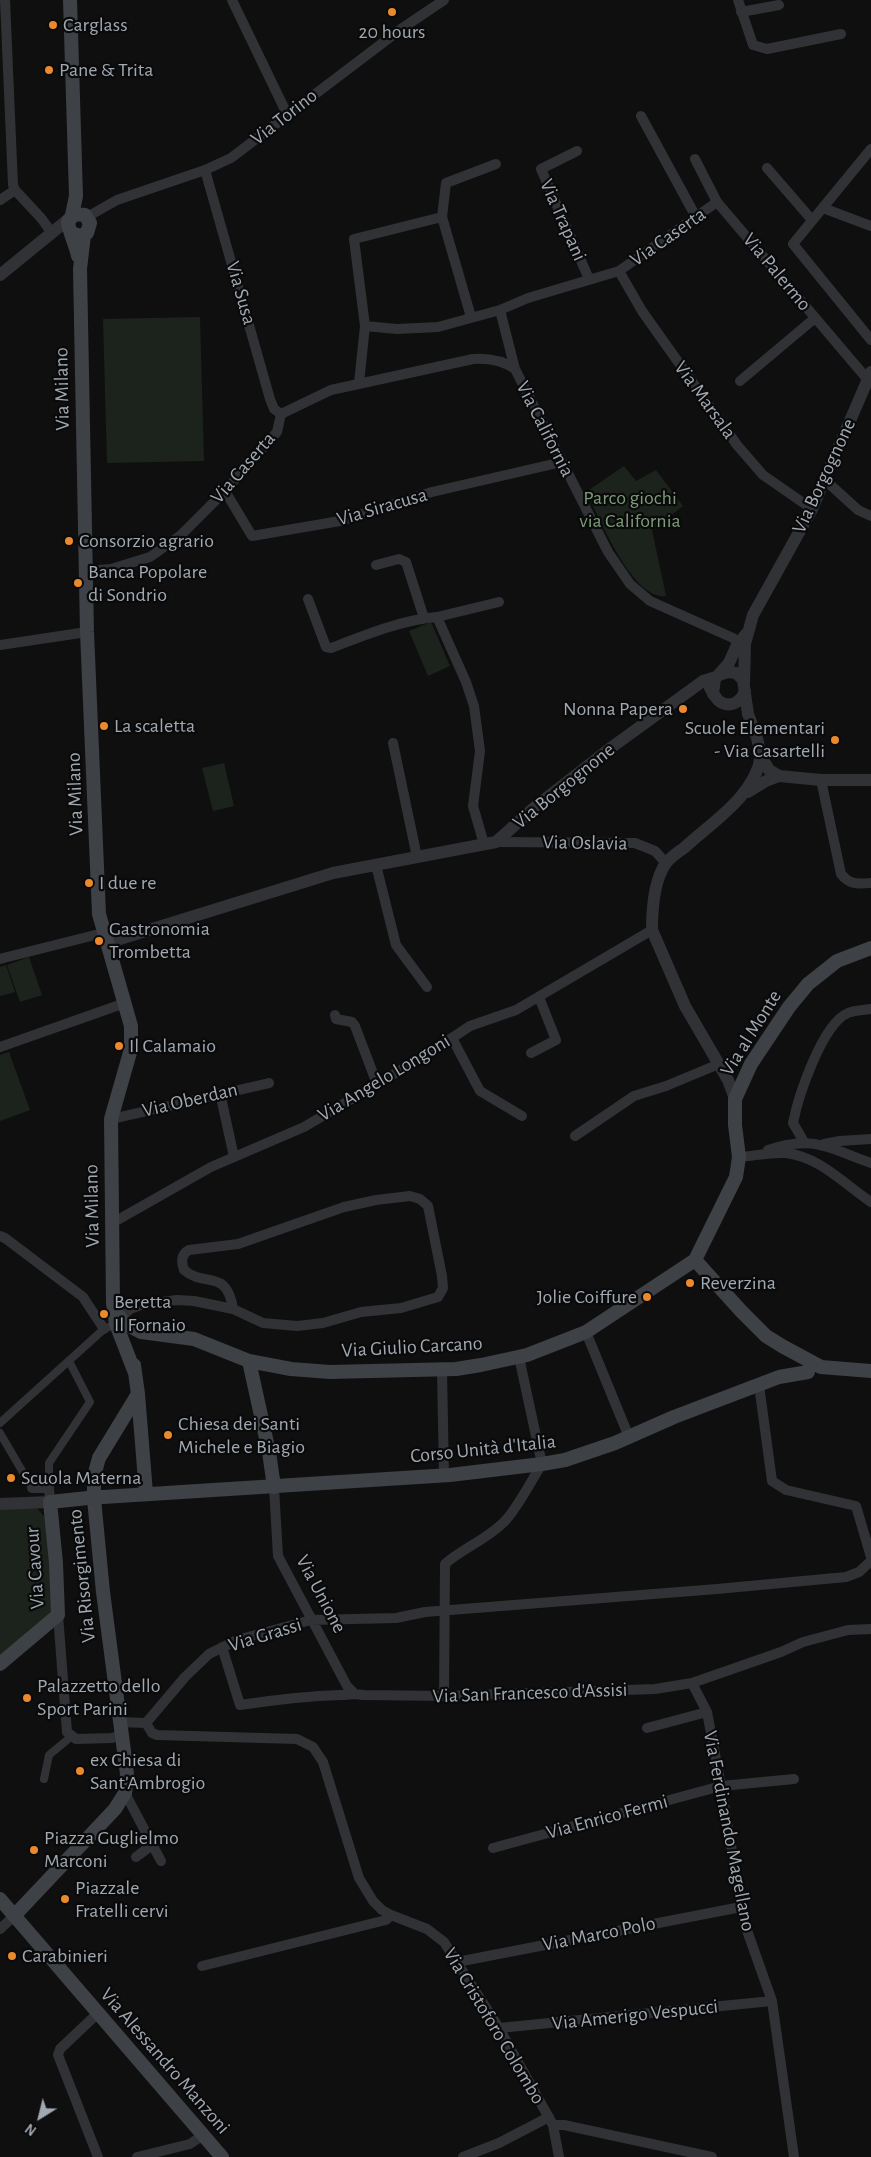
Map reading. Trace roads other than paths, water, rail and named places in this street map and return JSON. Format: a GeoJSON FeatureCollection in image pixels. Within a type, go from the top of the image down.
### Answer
{"type":"FeatureCollection","features":[{"type":"Feature","properties":{"kind":"main road","name":"Via Milano"},"geometry":{"type":"LineString","coordinates":[[70,0],[80,269],[87,632],[99,914],[131,1026],[131,1049],[111,1119],[114,1222],[112,1279],[114,1321],[135,1374]]}},
{"type":"Feature","properties":{"kind":"main road","name":"Via al Monte"},"geometry":{"type":"LineString","coordinates":[[695,1260],[745,1157],[735,1125],[736,1083],[808,984],[838,961],[871,948]]}},
{"type":"Feature","properties":{"kind":"main road","name":"Via Giulio Carcano"},"geometry":{"type":"LineString","coordinates":[[141,1332],[194,1340],[249,1360],[291,1369],[330,1372],[442,1370],[482,1365],[519,1357],[586,1332],[695,1260]]}},
{"type":"Feature","properties":{"kind":"main road"},"geometry":{"type":"LineString","coordinates":[[695,1260],[766,1336],[816,1370],[871,1371]]}},
{"type":"Feature","properties":{"kind":"main road"},"geometry":{"type":"LineString","coordinates":[[114,1321],[141,1332]]}},
{"type":"Feature","properties":{"kind":"main road"},"geometry":{"type":"LineString","coordinates":[[141,1332],[137,1332],[130,1344],[138,1394],[146,1494]]}},
{"type":"Feature","properties":{"kind":"main road","name":"Via Unione"},"geometry":{"type":"LineString","coordinates":[[249,1360],[269,1452],[274,1486]]}},
{"type":"Feature","properties":{"kind":"main road","name":"Corso Unità d'Italia"},"geometry":{"type":"LineString","coordinates":[[49,1495],[88,1498],[444,1475],[542,1464],[565,1460],[629,1437],[780,1377],[816,1370]]}},
{"type":"Feature","properties":{"kind":"main road","name":"Via Risorgimento"},"geometry":{"type":"LineString","coordinates":[[126,1793],[127,1774],[102,1592],[94,1498],[94,1476],[99,1458],[138,1394]]}},
{"type":"Feature","properties":{"kind":"main road","name":"Via Cavour"},"geometry":{"type":"LineString","coordinates":[[49,1495],[56,1563],[58,1615]]}},
{"type":"Feature","properties":{"kind":"main road"},"geometry":{"type":"LineString","coordinates":[[0,1664],[58,1615]]}},
{"type":"Feature","properties":{"kind":"main road"},"geometry":{"type":"LineString","coordinates":[[14,1916],[109,1816],[126,1793]]}},
{"type":"Feature","properties":{"kind":"main road","name":"Via Alessandro Manzoni"},"geometry":{"type":"LineString","coordinates":[[0,1899],[222,2157]]}},
{"type":"Feature","properties":{"kind":"street"},"geometry":{"type":"LineString","coordinates":[[5,0],[4,59],[13,185],[15,190],[52,233]]}},
{"type":"Feature","properties":{"kind":"street"},"geometry":{"type":"LineString","coordinates":[[232,0],[287,114]]}},
{"type":"Feature","properties":{"kind":"street","name":"Via Torino"},"geometry":{"type":"LineString","coordinates":[[78,224],[108,204],[126,196],[205,170],[238,153],[401,29],[444,0]]}},
{"type":"Feature","properties":{"kind":"street"},"geometry":{"type":"LineString","coordinates":[[738,0],[753,45],[767,49],[841,34]]}},
{"type":"Feature","properties":{"kind":"street"},"geometry":{"type":"LineString","coordinates":[[741,12],[780,5]]}},
{"type":"Feature","properties":{"kind":"street"},"geometry":{"type":"LineString","coordinates":[[641,116],[696,217]]}},
{"type":"Feature","properties":{"kind":"street"},"geometry":{"type":"LineString","coordinates":[[871,149],[793,244],[871,340]]}},
{"type":"Feature","properties":{"kind":"street","name":"Via Trapani"},"geometry":{"type":"LineString","coordinates":[[577,151],[541,169],[589,280]]}},
{"type":"Feature","properties":{"kind":"street","name":"Via Palermo"},"geometry":{"type":"LineString","coordinates":[[695,158],[717,202],[815,318],[869,376]]}},
{"type":"Feature","properties":{"kind":"street"},"geometry":{"type":"LineString","coordinates":[[471,317],[442,217],[446,183],[496,164]]}},
{"type":"Feature","properties":{"kind":"street"},"geometry":{"type":"LineString","coordinates":[[767,168],[812,220]]}},
{"type":"Feature","properties":{"kind":"street","name":"Via Susa"},"geometry":{"type":"LineString","coordinates":[[205,170],[270,399],[274,409],[281,414]]}},
{"type":"Feature","properties":{"kind":"street"},"geometry":{"type":"LineString","coordinates":[[0,200],[15,190]]}},
{"type":"Feature","properties":{"kind":"street","name":"Via Caserta"},"geometry":{"type":"LineString","coordinates":[[589,280],[619,271],[717,202]]}},
{"type":"Feature","properties":{"kind":"street"},"geometry":{"type":"LineString","coordinates":[[823,208],[871,226]]}},
{"type":"Feature","properties":{"kind":"street"},"geometry":{"type":"LineString","coordinates":[[359,383],[365,326],[354,239],[442,217]]}},
{"type":"Feature","properties":{"kind":"street"},"geometry":{"type":"LineString","coordinates":[[0,275],[52,233],[78,224]]}},
{"type":"Feature","properties":{"kind":"street","name":"Via Marsala"},"geometry":{"type":"LineString","coordinates":[[619,271],[642,311],[737,446],[763,475],[812,509]]}},
{"type":"Feature","properties":{"kind":"street"},"geometry":{"type":"LineString","coordinates":[[365,326],[397,329],[438,327],[500,310],[528,298],[589,280]]}},
{"type":"Feature","properties":{"kind":"street"},"geometry":{"type":"LineString","coordinates":[[500,310],[515,369]]}},
{"type":"Feature","properties":{"kind":"street"},"geometry":{"type":"LineString","coordinates":[[740,381],[815,318]]}},
{"type":"Feature","properties":{"kind":"street","name":"Via California"},"geometry":{"type":"LineString","coordinates":[[359,383],[484,358],[503,361],[515,369],[608,552],[630,584],[650,601],[739,641]]}},
{"type":"Feature","properties":{"kind":"street","name":"Via Borgognone"},"geometry":{"type":"LineString","coordinates":[[490,843],[542,801],[703,680],[718,676],[733,658],[739,641],[759,602],[812,509],[869,376]]}},
{"type":"Feature","properties":{"kind":"street","name":"Via Caserta"},"geometry":{"type":"LineString","coordinates":[[86,571],[111,569],[150,557],[181,535],[226,491],[277,432],[281,414],[331,390],[359,383]]}},
{"type":"Feature","properties":{"kind":"street","name":"Via Siracusa"},"geometry":{"type":"LineString","coordinates":[[226,491],[252,536],[340,521],[432,492],[562,462]]}},
{"type":"Feature","properties":{"kind":"street"},"geometry":{"type":"LineString","coordinates":[[825,480],[858,510],[871,516]]}},
{"type":"Feature","properties":{"kind":"street"},"geometry":{"type":"LineString","coordinates":[[376,565],[398,559],[406,562],[424,618]]}},
{"type":"Feature","properties":{"kind":"street"},"geometry":{"type":"LineString","coordinates":[[308,599],[322,641],[326,647],[331,648],[368,634],[424,618],[437,617],[500,602]]}},
{"type":"Feature","properties":{"kind":"street"},"geometry":{"type":"LineString","coordinates":[[0,959],[105,938],[333,873],[490,843],[473,806],[480,751],[474,706],[466,682],[437,617]]}},
{"type":"Feature","properties":{"kind":"street"},"geometry":{"type":"LineString","coordinates":[[0,645],[87,632]]}},
{"type":"Feature","properties":{"kind":"street","name":"Via Borgognone"},"geometry":{"type":"LineString","coordinates":[[739,641],[747,707],[761,756]]}},
{"type":"Feature","properties":{"kind":"street"},"geometry":{"type":"LineString","coordinates":[[713,694],[713,684],[718,676],[728,672],[736,673],[745,687],[740,700],[730,705]]}},
{"type":"Feature","properties":{"kind":"street"},"geometry":{"type":"LineString","coordinates":[[698,684],[708,688],[719,702],[740,709],[752,726]]}},
{"type":"Feature","properties":{"kind":"street"},"geometry":{"type":"LineString","coordinates":[[393,743],[417,857]]}},
{"type":"Feature","properties":{"kind":"street"},"geometry":{"type":"LineString","coordinates":[[761,756],[769,770],[779,776]]}},
{"type":"Feature","properties":{"kind":"street"},"geometry":{"type":"LineString","coordinates":[[744,794],[755,777],[761,756]]}},
{"type":"Feature","properties":{"kind":"street"},"geometry":{"type":"LineString","coordinates":[[736,1083],[719,1064],[685,1006],[652,930],[652,917],[659,881],[666,864],[744,794],[766,780],[779,776],[821,780],[871,780]]}},
{"type":"Feature","properties":{"kind":"street"},"geometry":{"type":"LineString","coordinates":[[821,780],[842,874],[847,881],[854,884],[871,883]]}},
{"type":"Feature","properties":{"kind":"street","name":"Via Oslavia"},"geometry":{"type":"LineString","coordinates":[[490,843],[635,843],[655,851],[666,864]]}},
{"type":"Feature","properties":{"kind":"street"},"geometry":{"type":"LineString","coordinates":[[376,864],[396,945],[427,987]]}},
{"type":"Feature","properties":{"kind":"street","name":"Via Angelo Longoni"},"geometry":{"type":"LineString","coordinates":[[114,1222],[211,1167],[304,1127],[470,1026],[516,1010],[652,930]]}},
{"type":"Feature","properties":{"kind":"street"},"geometry":{"type":"LineString","coordinates":[[531,1053],[556,1040],[539,997]]}},
{"type":"Feature","properties":{"kind":"street"},"geometry":{"type":"LineString","coordinates":[[0,1047],[126,1004]]}},
{"type":"Feature","properties":{"kind":"street"},"geometry":{"type":"LineString","coordinates":[[804,1142],[793,1122],[802,1086],[818,1052],[837,1021],[847,1013],[871,1009]]}},
{"type":"Feature","properties":{"kind":"street"},"geometry":{"type":"LineString","coordinates":[[335,1015],[336,1019],[352,1022],[355,1026],[377,1084]]}},
{"type":"Feature","properties":{"kind":"street"},"geometry":{"type":"LineString","coordinates":[[452,1038],[480,1090],[522,1116]]}},
{"type":"Feature","properties":{"kind":"street"},"geometry":{"type":"LineString","coordinates":[[574,1136],[634,1096],[666,1086],[719,1064]]}},
{"type":"Feature","properties":{"kind":"street","name":"Via Oberdan"},"geometry":{"type":"LineString","coordinates":[[111,1119],[269,1083]]}},
{"type":"Feature","properties":{"kind":"street"},"geometry":{"type":"LineString","coordinates":[[220,1093],[234,1157]]}},
{"type":"Feature","properties":{"kind":"street"},"geometry":{"type":"LineString","coordinates":[[823,1144],[871,1139]]}},
{"type":"Feature","properties":{"kind":"street"},"geometry":{"type":"LineString","coordinates":[[745,1157],[775,1147],[804,1142],[823,1144],[871,1163]]}},
{"type":"Feature","properties":{"kind":"street"},"geometry":{"type":"LineString","coordinates":[[745,1157],[786,1153],[803,1158],[837,1176],[871,1202]]}},
{"type":"Feature","properties":{"kind":"street"},"geometry":{"type":"LineString","coordinates":[[0,1423],[114,1321],[130,1309],[141,1305],[177,1300],[194,1301],[233,1309],[263,1323],[297,1326],[322,1323],[361,1312],[401,1308],[438,1296],[443,1288],[442,1276],[428,1206],[420,1199],[410,1196],[376,1200],[344,1207],[238,1244],[185,1252],[182,1260],[184,1270],[194,1277],[208,1278],[227,1288],[231,1295],[233,1309]]}},
{"type":"Feature","properties":{"kind":"street"},"geometry":{"type":"LineString","coordinates":[[0,1236],[114,1321]]}},
{"type":"Feature","properties":{"kind":"street"},"geometry":{"type":"LineString","coordinates":[[586,1332],[629,1437]]}},
{"type":"Feature","properties":{"kind":"street"},"geometry":{"type":"LineString","coordinates":[[444,1696],[445,1564],[454,1556],[486,1537],[505,1521],[542,1464],[519,1357]]}},
{"type":"Feature","properties":{"kind":"street","name":"Via Cavour"},"geometry":{"type":"LineString","coordinates":[[49,1495],[49,1463],[90,1402],[69,1361]]}},
{"type":"Feature","properties":{"kind":"street"},"geometry":{"type":"LineString","coordinates":[[442,1370],[444,1475]]}},
{"type":"Feature","properties":{"kind":"street"},"geometry":{"type":"LineString","coordinates":[[759,1385],[772,1481],[786,1490],[856,1506],[871,1557]]}},
{"type":"Feature","properties":{"kind":"street"},"geometry":{"type":"LineString","coordinates":[[0,1433],[32,1488],[49,1495]]}},
{"type":"Feature","properties":{"kind":"street","name":"Via Unione"},"geometry":{"type":"LineString","coordinates":[[274,1486],[278,1556],[311,1620],[353,1692]]}},
{"type":"Feature","properties":{"kind":"street"},"geometry":{"type":"LineString","coordinates":[[0,1504],[49,1495]]}},
{"type":"Feature","properties":{"kind":"street","name":"Via Grassi"},"geometry":{"type":"LineString","coordinates":[[146,1723],[185,1677],[209,1654],[237,1640],[311,1620],[396,1618],[444,1610],[846,1577],[859,1572],[871,1561]]}},
{"type":"Feature","properties":{"kind":"street","name":"Via Cavour"},"geometry":{"type":"LineString","coordinates":[[58,1615],[67,1732],[72,1736]]}},
{"type":"Feature","properties":{"kind":"street","name":"Via San Francesco d'Assisi"},"geometry":{"type":"LineString","coordinates":[[222,1647],[240,1705],[308,1696],[344,1695],[353,1692],[363,1695],[444,1696],[655,1689],[692,1683],[781,1652],[803,1642],[848,1630],[871,1629]]}},
{"type":"Feature","properties":{"kind":"street","name":"Via Ferdinando Magellano"},"geometry":{"type":"LineString","coordinates":[[692,1683],[707,1712],[744,1922],[772,2002],[794,2157]]}},
{"type":"Feature","properties":{"kind":"street"},"geometry":{"type":"LineString","coordinates":[[647,1728],[707,1712]]}},
{"type":"Feature","properties":{"kind":"street"},"geometry":{"type":"LineString","coordinates":[[44,1779],[49,1755],[72,1736],[76,1739],[96,1739],[120,1729],[146,1723]]}},
{"type":"Feature","properties":{"kind":"street","name":"Via Cristoforo Colombo"},"geometry":{"type":"LineString","coordinates":[[146,1723],[154,1735],[297,1739],[313,1747],[323,1762],[359,1878],[373,1902],[390,1915],[427,1929],[444,1942],[499,2028],[551,2121],[559,2157]]}},
{"type":"Feature","properties":{"kind":"street","name":"Via Enrico Fermi"},"geometry":{"type":"LineString","coordinates":[[493,1848],[721,1786],[794,1778]]}},
{"type":"Feature","properties":{"kind":"street"},"geometry":{"type":"LineString","coordinates":[[126,1793],[161,1861]]}},
{"type":"Feature","properties":{"kind":"street"},"geometry":{"type":"LineString","coordinates":[[136,1857],[152,1845]]}},
{"type":"Feature","properties":{"kind":"street","name":"Via Marco Polo"},"geometry":{"type":"LineString","coordinates":[[457,1962],[740,1906]]}},
{"type":"Feature","properties":{"kind":"street"},"geometry":{"type":"LineString","coordinates":[[202,1966],[386,1920],[390,1915]]}},
{"type":"Feature","properties":{"kind":"street"},"geometry":{"type":"LineString","coordinates":[[0,1929],[14,1916]]}},
{"type":"Feature","properties":{"kind":"street","name":"Via Amerigo Vespucci"},"geometry":{"type":"LineString","coordinates":[[499,2028],[772,2002]]}},
{"type":"Feature","properties":{"kind":"street"},"geometry":{"type":"LineString","coordinates":[[98,2013],[60,2050],[58,2055],[98,2157]]}},
{"type":"Feature","properties":{"kind":"street"},"geometry":{"type":"LineString","coordinates":[[463,2157],[551,2121],[712,2157]]}},
{"type":"Feature","properties":{"kind":"street"},"geometry":{"type":"LineString","coordinates":[[136,2157],[190,2144],[203,2135]]}},
{"type":"Feature","properties":{"kind":"place","name":"20 hours"},"geometry":{"type":"Point","coordinates":[392,12]}},
{"type":"Feature","properties":{"kind":"place","name":"Carglass"},"geometry":{"type":"Point","coordinates":[53,25]}},
{"type":"Feature","properties":{"kind":"place","name":"Pane & Trita"},"geometry":{"type":"Point","coordinates":[49,70]}},
{"type":"Feature","properties":{"kind":"place","name":"Consorzio agrario"},"geometry":{"type":"Point","coordinates":[69,541]}},
{"type":"Feature","properties":{"kind":"place","name":"Banca Popolare di Sondrio"},"geometry":{"type":"Point","coordinates":[78,583]}},
{"type":"Feature","properties":{"kind":"place","name":"Nonna Papera"},"geometry":{"type":"Point","coordinates":[683,709]}},
{"type":"Feature","properties":{"kind":"place","name":"La scaletta"},"geometry":{"type":"Point","coordinates":[104,726]}},
{"type":"Feature","properties":{"kind":"place","name":"Scuole Elementari - Via Casartelli"},"geometry":{"type":"Point","coordinates":[835,740]}},
{"type":"Feature","properties":{"kind":"place","name":"I due re"},"geometry":{"type":"Point","coordinates":[89,883]}},
{"type":"Feature","properties":{"kind":"place","name":"Gastronomia Trombetta"},"geometry":{"type":"Point","coordinates":[99,941]}},
{"type":"Feature","properties":{"kind":"place","name":"Il Calamaio"},"geometry":{"type":"Point","coordinates":[119,1046]}},
{"type":"Feature","properties":{"kind":"place","name":"Reverzina"},"geometry":{"type":"Point","coordinates":[690,1283]}},
{"type":"Feature","properties":{"kind":"place","name":"Jolie Coiffure"},"geometry":{"type":"Point","coordinates":[647,1297]}},
{"type":"Feature","properties":{"kind":"place","name":"Beretta Il Fornaio"},"geometry":{"type":"Point","coordinates":[104,1314]}},
{"type":"Feature","properties":{"kind":"place","name":"Chiesa dei Santi Michele e Biagio"},"geometry":{"type":"Point","coordinates":[168,1435]}},
{"type":"Feature","properties":{"kind":"place","name":"Scuola Materna"},"geometry":{"type":"Point","coordinates":[11,1478]}},
{"type":"Feature","properties":{"kind":"place","name":"Palazzetto dello Sport Parini"},"geometry":{"type":"Point","coordinates":[27,1698]}},
{"type":"Feature","properties":{"kind":"place","name":"ex Chiesa di Sant'Ambrogio"},"geometry":{"type":"Point","coordinates":[80,1771]}},
{"type":"Feature","properties":{"kind":"place","name":"Piazza Guglielmo Marconi"},"geometry":{"type":"Point","coordinates":[34,1850]}},
{"type":"Feature","properties":{"kind":"place","name":"Piazzale Fratelli cervi"},"geometry":{"type":"Point","coordinates":[65,1899]}},
{"type":"Feature","properties":{"kind":"place","name":"Carabinieri"},"geometry":{"type":"Point","coordinates":[12,1956]}},
{"type":"Feature","properties":{"kind":"park label","name":"Parco giochi via California"},"geometry":{"type":"Point","coordinates":[630,510]}}]}
